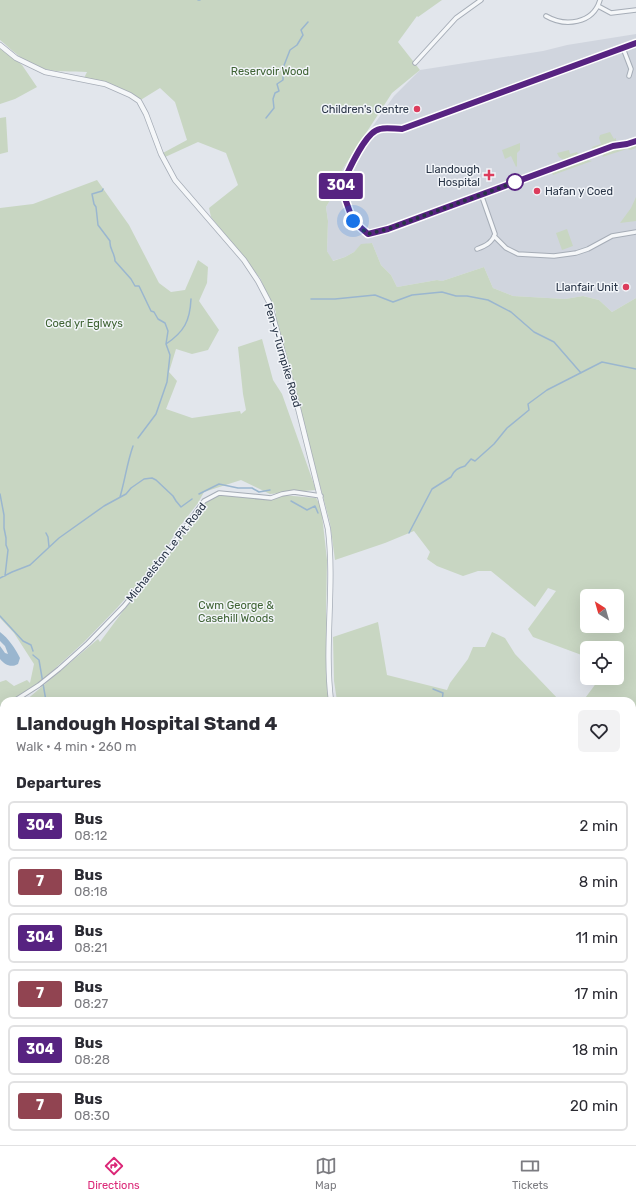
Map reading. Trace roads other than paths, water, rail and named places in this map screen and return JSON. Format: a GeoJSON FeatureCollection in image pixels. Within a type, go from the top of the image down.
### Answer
{"type":"FeatureCollection","features":[{"type":"Feature","properties":{"kind":"street"},"geometry":{"type":"LineString","coordinates":[[415,63],[437,37],[456,18],[481,0]]}},
{"type":"Feature","properties":{"kind":"street"},"geometry":{"type":"LineString","coordinates":[[546,16],[563,22],[581,21],[589,16],[598,6],[600,0]]}},
{"type":"Feature","properties":{"kind":"street"},"geometry":{"type":"LineString","coordinates":[[598,6],[610,13],[636,10]]}},
{"type":"Feature","properties":{"kind":"street"},"geometry":{"type":"LineString","coordinates":[[636,43],[402,129],[379,129],[368,136],[341,187],[353,221],[368,234],[388,229],[613,146],[636,141]]}},
{"type":"Feature","properties":{"kind":"street","name":"Pen-y-Turnpike Road"},"geometry":{"type":"LineString","coordinates":[[0,45],[16,58],[45,72],[105,84],[130,95],[139,101],[146,114],[161,154],[175,180],[244,260],[258,281],[268,302],[321,496],[328,529],[331,548],[329,605],[331,697]]}},
{"type":"Feature","properties":{"kind":"street"},"geometry":{"type":"LineString","coordinates":[[623,48],[631,69],[629,76]]}},
{"type":"Feature","properties":{"kind":"street"},"geometry":{"type":"LineString","coordinates":[[344,179],[350,180],[354,189],[352,192],[344,195]]}},
{"type":"Feature","properties":{"kind":"street"},"geometry":{"type":"LineString","coordinates":[[476,249],[490,243],[494,236],[494,231],[481,194]]}},
{"type":"Feature","properties":{"kind":"street"},"geometry":{"type":"LineString","coordinates":[[494,236],[504,246],[518,254],[554,256],[576,253],[588,249],[612,236],[636,232]]}},
{"type":"Feature","properties":{"kind":"street","name":"Michaelston Le Pit Road"},"geometry":{"type":"LineString","coordinates":[[20,697],[39,685],[88,643],[124,606],[167,553],[204,501],[220,492],[271,498],[294,492],[321,496]]}},
{"type":"Feature","properties":{"kind":"water"},"geometry":{"type":"Polygon","coordinates":[[[0,632],[14,647],[18,654],[20,658],[18,664],[13,666],[8,665],[0,659],[0,646],[5,653],[8,654],[5,646],[0,641],[0,632]]]}},
{"type":"Feature","properties":{"kind":"waterway"},"geometry":{"type":"LineString","coordinates":[[266,118],[274,108],[273,99],[275,93],[279,91],[277,84],[283,80],[283,68],[290,50],[297,45],[303,35],[301,30],[308,22]]}},
{"type":"Feature","properties":{"kind":"waterway"},"geometry":{"type":"LineString","coordinates":[[103,189],[102,191],[92,194],[96,207],[98,225],[110,241],[110,246],[115,261],[131,279],[135,286],[139,286],[151,311],[154,312],[158,319],[165,323],[168,331],[166,344],[170,355],[167,382],[156,414],[138,438]]}},
{"type":"Feature","properties":{"kind":"waterway"},"geometry":{"type":"LineString","coordinates":[[311,299],[335,299],[375,295],[393,302],[412,295],[442,292],[456,296],[467,296],[488,300],[511,312],[534,332],[554,342],[581,373]]}},
{"type":"Feature","properties":{"kind":"waterway"},"geometry":{"type":"LineString","coordinates":[[166,344],[172,340],[185,325],[189,314],[191,299]]}},
{"type":"Feature","properties":{"kind":"waterway"},"geometry":{"type":"LineString","coordinates":[[409,533],[432,489],[451,477],[455,471],[465,466],[471,459],[475,461],[494,444],[507,428],[529,410],[528,404],[547,390],[602,362],[636,369]]}},
{"type":"Feature","properties":{"kind":"waterway"},"geometry":{"type":"LineString","coordinates":[[120,497],[133,446]]}},
{"type":"Feature","properties":{"kind":"waterway"},"geometry":{"type":"LineString","coordinates":[[0,578],[30,565],[59,538],[104,506],[126,494],[131,488],[144,479],[152,478],[156,480],[173,496],[181,507],[192,499]]}},
{"type":"Feature","properties":{"kind":"waterway"},"geometry":{"type":"LineString","coordinates":[[199,494],[219,484],[238,488],[252,488],[259,492],[270,490]]}},
{"type":"Feature","properties":{"kind":"waterway"},"geometry":{"type":"LineString","coordinates":[[0,494],[4,515],[6,545],[8,550],[5,576]]}},
{"type":"Feature","properties":{"kind":"waterway"},"geometry":{"type":"LineString","coordinates":[[291,501],[307,510],[315,506],[318,513]]}},
{"type":"Feature","properties":{"kind":"waterway"},"geometry":{"type":"LineString","coordinates":[[46,533],[49,547]]}},
{"type":"Feature","properties":{"kind":"waterway"},"geometry":{"type":"LineString","coordinates":[[0,616],[23,641],[31,645],[33,651]]}},
{"type":"Feature","properties":{"kind":"waterway"},"geometry":{"type":"LineString","coordinates":[[33,655],[39,660],[45,697]]}},
{"type":"Feature","properties":{"kind":"waterway"},"geometry":{"type":"LineString","coordinates":[[433,689],[443,693],[442,697]]}},
{"type":"Feature","properties":{"kind":"place","name":"Children's Centre"},"geometry":{"type":"Point","coordinates":[417,109]}},
{"type":"Feature","properties":{"kind":"place","name":"Llandough Hospital"},"geometry":{"type":"Point","coordinates":[489,175]}},
{"type":"Feature","properties":{"kind":"place","name":"Hafan y Coed"},"geometry":{"type":"Point","coordinates":[537,191]}},
{"type":"Feature","properties":{"kind":"place","name":"Llanfair Unit"},"geometry":{"type":"Point","coordinates":[626,287]}},
{"type":"Feature","properties":{"kind":"park label","name":"Reservoir Wood"},"geometry":{"type":"Point","coordinates":[270,71]}},
{"type":"Feature","properties":{"kind":"park label","name":"Coed yr Eglwys"},"geometry":{"type":"Point","coordinates":[84,323]}},
{"type":"Feature","properties":{"kind":"park label","name":"Cwm George & Casehill Woods"},"geometry":{"type":"Point","coordinates":[236,611]}}]}
